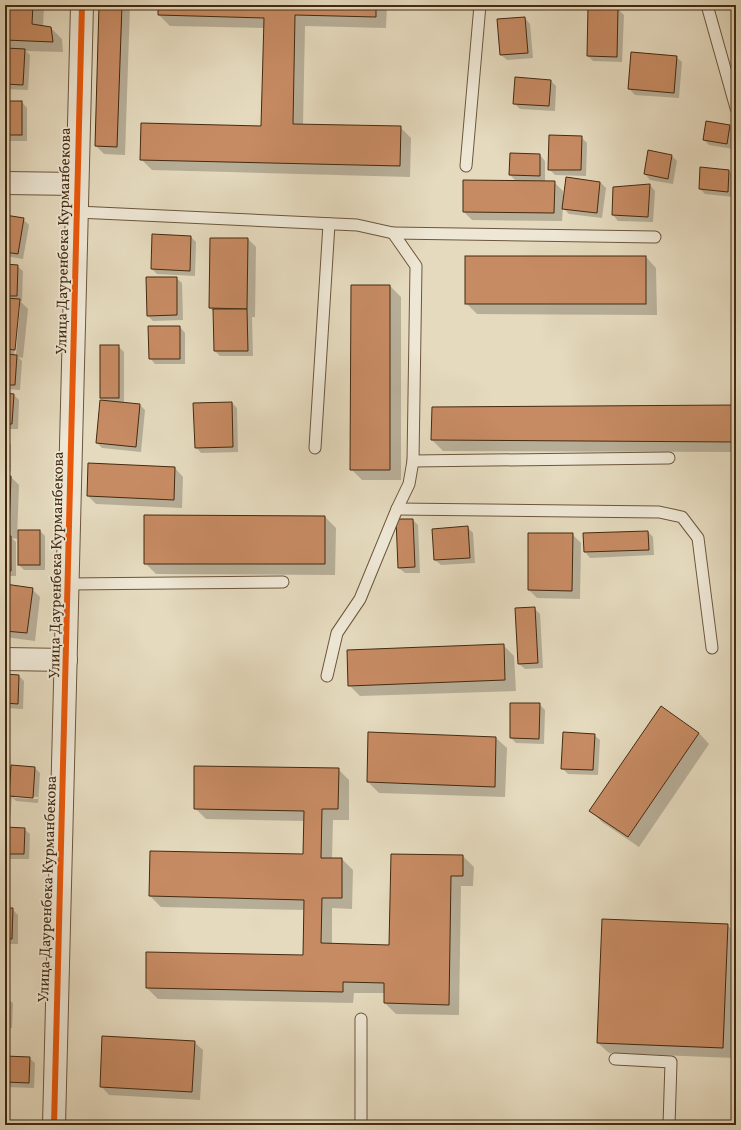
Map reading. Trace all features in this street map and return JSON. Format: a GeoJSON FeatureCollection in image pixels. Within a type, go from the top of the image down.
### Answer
{"type":"FeatureCollection","features":[{"type":"Feature","properties":{"kind":"street","name":"Улица Дауренбека Курманбекова"},"geometry":{"type":"LineString","coordinates":[[54,1125],[82,5]]}},
{"type":"Feature","properties":{"kind":"street"},"geometry":{"type":"LineString","coordinates":[[5,183],[77,184]]}},
{"type":"Feature","properties":{"kind":"street"},"geometry":{"type":"LineString","coordinates":[[5,659],[66,660]]}},
{"type":"Feature","properties":{"kind":"lane"},"geometry":{"type":"LineString","coordinates":[[466,166],[480,5]]}},
{"type":"Feature","properties":{"kind":"lane"},"geometry":{"type":"LineString","coordinates":[[707,5],[736,108]]}},
{"type":"Feature","properties":{"kind":"lane"},"geometry":{"type":"LineString","coordinates":[[77,212],[357,225],[392,233],[655,237]]}},
{"type":"Feature","properties":{"kind":"lane"},"geometry":{"type":"LineString","coordinates":[[315,448],[329,224]]}},
{"type":"Feature","properties":{"kind":"lane"},"geometry":{"type":"LineString","coordinates":[[328,676],[337,633],[360,600],[397,509],[409,484],[413,461],[416,266],[392,233]]}},
{"type":"Feature","properties":{"kind":"lane"},"geometry":{"type":"LineString","coordinates":[[413,461],[669,458]]}},
{"type":"Feature","properties":{"kind":"lane"},"geometry":{"type":"LineString","coordinates":[[397,509],[659,512],[682,517],[698,538],[712,648]]}},
{"type":"Feature","properties":{"kind":"lane"},"geometry":{"type":"LineString","coordinates":[[68,584],[283,582]]}},
{"type":"Feature","properties":{"kind":"lane"},"geometry":{"type":"LineString","coordinates":[[361,1019],[361,1125]]}},
{"type":"Feature","properties":{"kind":"lane"},"geometry":{"type":"LineString","coordinates":[[615,1059],[671,1062],[669,1125]]}},
{"type":"Feature","properties":{"kind":"building"},"geometry":{"type":"Polygon","coordinates":[[[5,5],[33,5],[32,24],[51,27],[53,42],[5,40],[5,5]]]}},
{"type":"Feature","properties":{"kind":"building"},"geometry":{"type":"Polygon","coordinates":[[[99,5],[122,5],[117,147],[95,146],[99,5]]]}},
{"type":"Feature","properties":{"kind":"building"},"geometry":{"type":"Polygon","coordinates":[[[158,5],[376,5],[376,17],[295,15],[293,124],[401,126],[400,166],[140,160],[141,123],[261,126],[264,18],[158,15],[158,5]]]}},
{"type":"Feature","properties":{"kind":"building"},"geometry":{"type":"Polygon","coordinates":[[[588,7],[618,8],[617,57],[587,56],[588,7]]]}},
{"type":"Feature","properties":{"kind":"building"},"geometry":{"type":"Polygon","coordinates":[[[525,17],[528,53],[500,55],[497,19],[525,17]]]}},
{"type":"Feature","properties":{"kind":"building"},"geometry":{"type":"Polygon","coordinates":[[[5,48],[25,49],[23,85],[5,84],[5,48]]]}},
{"type":"Feature","properties":{"kind":"building"},"geometry":{"type":"Polygon","coordinates":[[[631,52],[677,56],[674,93],[628,89],[631,52]]]}},
{"type":"Feature","properties":{"kind":"building"},"geometry":{"type":"Polygon","coordinates":[[[515,77],[551,80],[549,106],[513,104],[515,77]]]}},
{"type":"Feature","properties":{"kind":"building"},"geometry":{"type":"Polygon","coordinates":[[[5,101],[22,101],[22,135],[5,135],[5,101]]]}},
{"type":"Feature","properties":{"kind":"building"},"geometry":{"type":"Polygon","coordinates":[[[706,121],[730,125],[727,144],[703,140],[706,121]]]}},
{"type":"Feature","properties":{"kind":"building"},"geometry":{"type":"Polygon","coordinates":[[[549,135],[582,136],[581,170],[548,170],[549,135]]]}},
{"type":"Feature","properties":{"kind":"building"},"geometry":{"type":"Polygon","coordinates":[[[648,150],[672,155],[668,179],[644,174],[648,150]]]}},
{"type":"Feature","properties":{"kind":"building"},"geometry":{"type":"Polygon","coordinates":[[[510,153],[540,154],[540,176],[509,175],[510,153]]]}},
{"type":"Feature","properties":{"kind":"building"},"geometry":{"type":"Polygon","coordinates":[[[700,167],[729,170],[728,192],[699,189],[700,167]]]}},
{"type":"Feature","properties":{"kind":"building"},"geometry":{"type":"Polygon","coordinates":[[[566,177],[600,182],[597,213],[562,209],[566,177]]]}},
{"type":"Feature","properties":{"kind":"building"},"geometry":{"type":"Polygon","coordinates":[[[463,180],[555,181],[554,213],[463,212],[463,180]]]}},
{"type":"Feature","properties":{"kind":"building"},"geometry":{"type":"Polygon","coordinates":[[[650,184],[648,217],[612,215],[613,187],[650,184]]]}},
{"type":"Feature","properties":{"kind":"building"},"geometry":{"type":"Polygon","coordinates":[[[5,215],[24,218],[18,254],[5,252],[5,215]]]}},
{"type":"Feature","properties":{"kind":"building"},"geometry":{"type":"Polygon","coordinates":[[[152,234],[191,236],[190,271],[151,269],[152,234]]]}},
{"type":"Feature","properties":{"kind":"building"},"geometry":{"type":"Polygon","coordinates":[[[210,238],[248,238],[247,309],[209,308],[210,238]]]}},
{"type":"Feature","properties":{"kind":"building"},"geometry":{"type":"Polygon","coordinates":[[[465,256],[646,256],[646,304],[465,304],[465,256]]]}},
{"type":"Feature","properties":{"kind":"building"},"geometry":{"type":"Polygon","coordinates":[[[5,264],[18,265],[17,296],[5,296],[5,264]]]}},
{"type":"Feature","properties":{"kind":"building"},"geometry":{"type":"Polygon","coordinates":[[[146,277],[177,277],[177,315],[147,316],[146,277]]]}},
{"type":"Feature","properties":{"kind":"building"},"geometry":{"type":"Polygon","coordinates":[[[351,285],[390,285],[390,470],[350,470],[351,285]]]}},
{"type":"Feature","properties":{"kind":"building"},"geometry":{"type":"Polygon","coordinates":[[[5,298],[20,299],[15,350],[5,349],[5,298]]]}},
{"type":"Feature","properties":{"kind":"building"},"geometry":{"type":"Polygon","coordinates":[[[213,309],[247,309],[248,351],[214,351],[213,309]]]}},
{"type":"Feature","properties":{"kind":"building"},"geometry":{"type":"Polygon","coordinates":[[[148,326],[180,326],[180,359],[149,359],[148,326]]]}},
{"type":"Feature","properties":{"kind":"building"},"geometry":{"type":"Polygon","coordinates":[[[100,345],[119,345],[119,398],[100,398],[100,345]]]}},
{"type":"Feature","properties":{"kind":"building"},"geometry":{"type":"Polygon","coordinates":[[[5,354],[17,355],[15,385],[5,385],[5,354]]]}},
{"type":"Feature","properties":{"kind":"building"},"geometry":{"type":"Polygon","coordinates":[[[5,393],[14,394],[12,424],[5,424],[5,393]]]}},
{"type":"Feature","properties":{"kind":"building"},"geometry":{"type":"Polygon","coordinates":[[[100,400],[140,404],[136,447],[96,443],[100,400]]]}},
{"type":"Feature","properties":{"kind":"building"},"geometry":{"type":"Polygon","coordinates":[[[232,402],[233,447],[195,448],[193,403],[232,402]]]}},
{"type":"Feature","properties":{"kind":"building"},"geometry":{"type":"Polygon","coordinates":[[[736,405],[736,442],[431,440],[432,407],[736,405]]]}},
{"type":"Feature","properties":{"kind":"building"},"geometry":{"type":"Polygon","coordinates":[[[6,438],[6,466],[5,466],[6,438]]]}},
{"type":"Feature","properties":{"kind":"building"},"geometry":{"type":"Polygon","coordinates":[[[88,463],[175,467],[174,500],[87,496],[88,463]]]}},
{"type":"Feature","properties":{"kind":"building"},"geometry":{"type":"Polygon","coordinates":[[[5,476],[11,476],[9,531],[5,531],[5,476]]]}},
{"type":"Feature","properties":{"kind":"building"},"geometry":{"type":"Polygon","coordinates":[[[144,515],[325,516],[325,564],[144,564],[144,515]]]}},
{"type":"Feature","properties":{"kind":"building"},"geometry":{"type":"Polygon","coordinates":[[[396,519],[413,519],[415,567],[398,568],[396,519]]]}},
{"type":"Feature","properties":{"kind":"building"},"geometry":{"type":"Polygon","coordinates":[[[468,526],[470,558],[434,560],[432,529],[468,526]]]}},
{"type":"Feature","properties":{"kind":"building"},"geometry":{"type":"Polygon","coordinates":[[[18,530],[40,530],[40,565],[18,565],[18,530]]]}},
{"type":"Feature","properties":{"kind":"building"},"geometry":{"type":"Polygon","coordinates":[[[648,531],[649,550],[584,552],[583,533],[648,531]]]}},
{"type":"Feature","properties":{"kind":"building"},"geometry":{"type":"Polygon","coordinates":[[[528,533],[573,533],[572,591],[528,590],[528,533]]]}},
{"type":"Feature","properties":{"kind":"building"},"geometry":{"type":"Polygon","coordinates":[[[5,535],[11,536],[11,571],[5,571],[5,535]]]}},
{"type":"Feature","properties":{"kind":"building"},"geometry":{"type":"Polygon","coordinates":[[[5,584],[33,588],[27,633],[5,631],[5,584]]]}},
{"type":"Feature","properties":{"kind":"building"},"geometry":{"type":"Polygon","coordinates":[[[535,607],[538,663],[518,664],[515,608],[535,607]]]}},
{"type":"Feature","properties":{"kind":"building"},"geometry":{"type":"Polygon","coordinates":[[[504,644],[505,680],[348,686],[347,650],[504,644]]]}},
{"type":"Feature","properties":{"kind":"building"},"geometry":{"type":"Polygon","coordinates":[[[5,674],[19,675],[18,704],[5,703],[5,674]]]}},
{"type":"Feature","properties":{"kind":"building"},"geometry":{"type":"Polygon","coordinates":[[[510,703],[540,703],[539,739],[510,738],[510,703]]]}},
{"type":"Feature","properties":{"kind":"building"},"geometry":{"type":"Polygon","coordinates":[[[661,706],[699,733],[628,837],[589,811],[661,706]]]}},
{"type":"Feature","properties":{"kind":"building"},"geometry":{"type":"Polygon","coordinates":[[[368,732],[496,737],[495,787],[367,782],[368,732]]]}},
{"type":"Feature","properties":{"kind":"building"},"geometry":{"type":"Polygon","coordinates":[[[563,732],[595,734],[593,770],[561,769],[563,732]]]}},
{"type":"Feature","properties":{"kind":"building"},"geometry":{"type":"Polygon","coordinates":[[[11,765],[35,767],[33,798],[9,796],[11,765]]]}},
{"type":"Feature","properties":{"kind":"building"},"geometry":{"type":"Polygon","coordinates":[[[194,766],[339,768],[338,809],[322,809],[321,858],[342,858],[342,898],[322,898],[321,943],[389,945],[391,854],[463,855],[463,876],[451,876],[449,1005],[384,1003],[384,983],[343,982],[343,992],[146,988],[146,952],[303,955],[304,900],[149,896],[150,851],[303,854],[304,811],[194,809],[194,766]]]}},
{"type":"Feature","properties":{"kind":"building"},"geometry":{"type":"Polygon","coordinates":[[[5,827],[25,828],[24,854],[5,854],[5,827]]]}},
{"type":"Feature","properties":{"kind":"building"},"geometry":{"type":"Polygon","coordinates":[[[5,908],[13,908],[12,939],[5,939],[5,908]]]}},
{"type":"Feature","properties":{"kind":"building"},"geometry":{"type":"Polygon","coordinates":[[[602,919],[728,924],[723,1048],[597,1043],[602,919]]]}},
{"type":"Feature","properties":{"kind":"building"},"geometry":{"type":"Polygon","coordinates":[[[5,996],[8,997],[7,1023],[5,1023],[5,996]]]}},
{"type":"Feature","properties":{"kind":"building"},"geometry":{"type":"Polygon","coordinates":[[[102,1036],[195,1041],[192,1092],[100,1087],[102,1036]]]}},
{"type":"Feature","properties":{"kind":"building"},"geometry":{"type":"Polygon","coordinates":[[[5,1056],[30,1057],[29,1083],[5,1082],[5,1056]]]}},
{"type":"Feature","properties":{"kind":"cycle path"},"geometry":{"type":"LineString","coordinates":[[54,1125],[82,5]]}}]}
